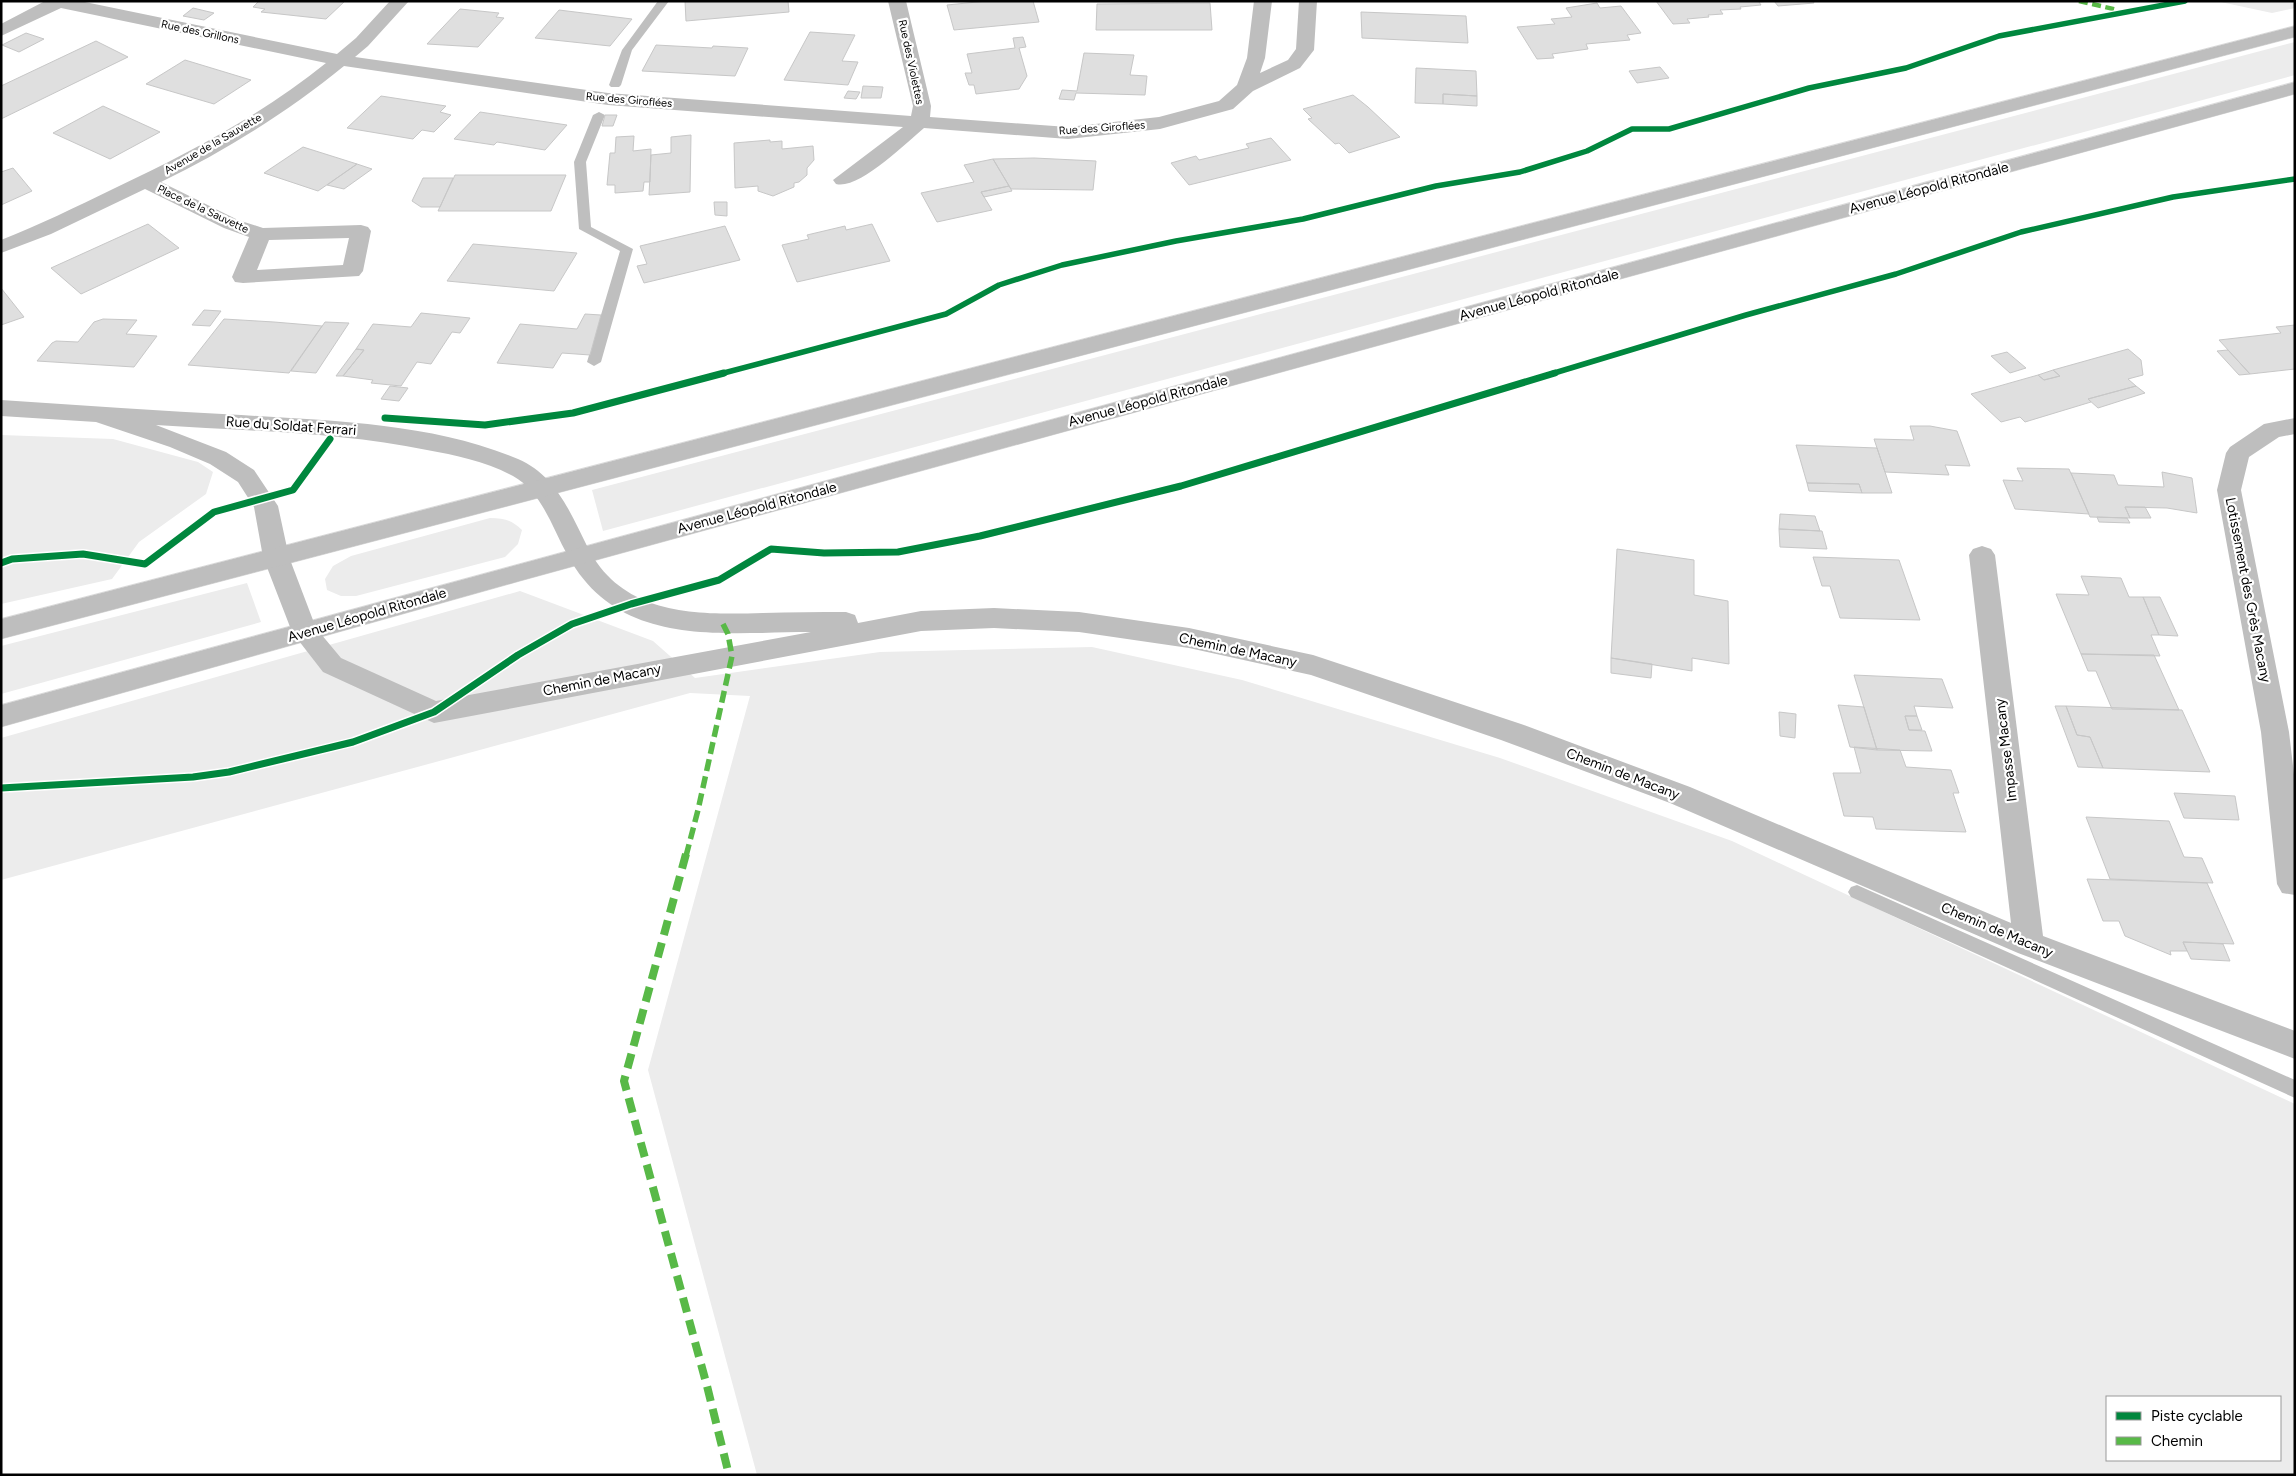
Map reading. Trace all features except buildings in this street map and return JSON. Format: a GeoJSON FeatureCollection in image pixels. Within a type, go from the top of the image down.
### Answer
{"type":"FeatureCollection","features":[{"type":"Feature","properties":{"kind":"main road","name":"Avenue de la Sauvette"},"geometry":{"type":"LineString","coordinates":[[1,248],[44,230],[184,163],[278,106],[341,60],[373,32],[400,1]]}},
{"type":"Feature","properties":{"kind":"main road","name":"Rue des Violettes"},"geometry":{"type":"LineString","coordinates":[[897,1],[922,106],[919,123]]}},
{"type":"Feature","properties":{"kind":"main road","name":"Rue des Giroflées"},"geometry":{"type":"LineString","coordinates":[[1246,87],[1256,58],[1263,1]]}},
{"type":"Feature","properties":{"kind":"main road","name":"Rue des Giroflées"},"geometry":{"type":"LineString","coordinates":[[341,60],[608,99],[1068,133],[1160,123],[1226,105],[1246,87],[1294,64],[1305,50],[1308,1]]}},
{"type":"Feature","properties":{"kind":"main road","name":"Rue des Grillons"},"geometry":{"type":"LineString","coordinates":[[1,31],[56,2],[114,7],[341,60]]}},
{"type":"Feature","properties":{"kind":"main road"},"geometry":{"type":"LineString","coordinates":[[1,629],[2295,31]]}},
{"type":"Feature","properties":{"kind":"main road","name":"Avenue Léopold Ritondale"},"geometry":{"type":"LineString","coordinates":[[1,716],[579,556],[2295,88]]}},
{"type":"Feature","properties":{"kind":"main road"},"geometry":{"type":"LineString","coordinates":[[842,180],[863,168],[919,123]]}},
{"type":"Feature","properties":{"kind":"main road","name":"Place de la Sauvette"},"geometry":{"type":"LineString","coordinates":[[146,182],[231,224],[261,234],[361,231],[352,271],[243,277],[261,234]]}},
{"type":"Feature","properties":{"kind":"main road","name":"Rue du Soldat Ferrari"},"geometry":{"type":"LineString","coordinates":[[1,408],[354,430],[396,435],[472,452],[514,466],[542,488],[553,502],[579,556]]}},
{"type":"Feature","properties":{"kind":"main road","name":"Rue du Soldat Ferrari"},"geometry":{"type":"LineString","coordinates":[[101,415],[218,458],[246,476],[266,506],[276,557],[305,632]]}},
{"type":"Feature","properties":{"kind":"main road","name":"Lotissement des Grès Macany"},"geometry":{"type":"LineString","coordinates":[[2292,884],[2285,734],[2230,490],[2238,453],[2272,430],[2295,426]]}},
{"type":"Feature","properties":{"kind":"main road","name":"Impasse Macany"},"geometry":{"type":"LineString","coordinates":[[1982,555],[2029,944]]}},
{"type":"Feature","properties":{"kind":"main road","name":"Chemin de Macany"},"geometry":{"type":"LineString","coordinates":[[579,556],[589,572],[609,591],[660,617],[723,624],[994,618],[1079,622],[1189,638],[1313,665],[1511,732],[1680,795],[2029,944],[2295,1045]]}},
{"type":"Feature","properties":{"kind":"main road","name":"Chemin de Macany"},"geometry":{"type":"LineString","coordinates":[[305,632],[332,665],[434,712],[921,621]]}},
{"type":"Feature","properties":{"kind":"shaded area"},"geometry":{"type":"Polygon","coordinates":[[[2216,1],[2295,1],[2295,8],[2272,13],[2216,1]]]}},
{"type":"Feature","properties":{"kind":"shaded area"},"geometry":{"type":"Polygon","coordinates":[[[2295,42],[2295,75],[603,531],[592,490],[2295,42]]]}},
{"type":"Feature","properties":{"kind":"shaded area"},"geometry":{"type":"Polygon","coordinates":[[[1,435],[113,439],[198,462],[213,472],[206,494],[139,542],[112,579],[1,604],[1,435]]]}},
{"type":"Feature","properties":{"kind":"shaded area"},"geometry":{"type":"Polygon","coordinates":[[[490,518],[508,520],[522,530],[518,544],[505,557],[356,596],[341,596],[327,590],[325,579],[333,566],[351,556],[490,518]]]}},
{"type":"Feature","properties":{"kind":"shaded area"},"geometry":{"type":"Polygon","coordinates":[[[247,583],[261,622],[1,694],[1,646],[247,583]]]}},
{"type":"Feature","properties":{"kind":"shaded area"},"geometry":{"type":"Polygon","coordinates":[[[520,591],[653,641],[695,678],[880,652],[1092,647],[1242,680],[1500,758],[1732,841],[2295,1104],[2295,1475],[757,1475],[648,1070],[750,696],[690,693],[1,880],[1,738],[520,591]]]}},
{"type":"Feature","properties":{"kind":"waterway"},"geometry":{"type":"LineString","coordinates":[[615,85],[627,50],[664,1]]}},
{"type":"Feature","properties":{"kind":"waterway"},"geometry":{"type":"LineString","coordinates":[[594,362],[627,249],[585,229],[580,162],[599,115]]}},
{"type":"Feature","properties":{"kind":"waterway"},"geometry":{"type":"LineString","coordinates":[[1857,892],[2295,1089]]}},
{"type":"Feature","properties":{"kind":"marked path"},"geometry":{"type":"LineString","coordinates":[[2079,1],[2118,10]]}},
{"type":"Feature","properties":{"kind":"marked path"},"geometry":{"type":"LineString","coordinates":[[723,624],[728,634],[732,656],[698,810],[624,1081],[707,1386],[729,1475]]}},
{"type":"Feature","properties":{"kind":"cycle path"},"geometry":{"type":"LineString","coordinates":[[385,418],[485,425],[573,413],[946,314],[999,285],[1062,265],[1176,241],[1303,219],[1436,186],[1520,172],[1587,151],[1632,129],[1669,129],[1809,88],[1906,68],[1999,36],[2185,1]]}},
{"type":"Feature","properties":{"kind":"cycle path"},"geometry":{"type":"LineString","coordinates":[[1,788],[193,777],[229,772],[353,742],[434,712],[518,655],[572,624],[631,604],[719,580],[771,549],[824,553],[898,552],[980,536],[1181,486],[1746,315],[1896,274],[2021,232],[2173,197],[2295,179]]}},
{"type":"Feature","properties":{"kind":"cycle path"},"geometry":{"type":"LineString","coordinates":[[1,563],[12,559],[83,554],[145,564],[214,512],[293,490],[330,439]]}}]}
